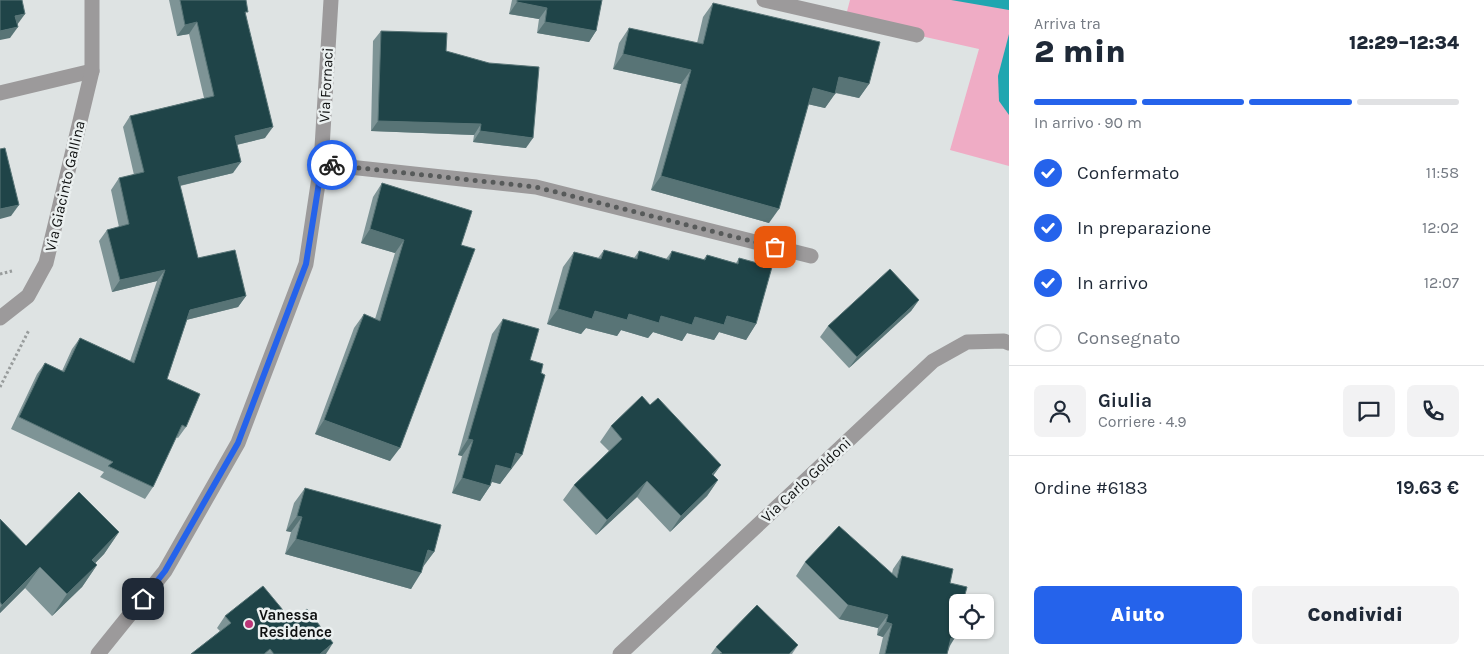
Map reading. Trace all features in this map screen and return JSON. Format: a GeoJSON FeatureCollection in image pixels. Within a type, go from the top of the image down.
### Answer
{"type":"FeatureCollection","features":[{"type":"Feature","properties":{"kind":"street","name":"Via Giacinto Gallina"},"geometry":{"type":"LineString","coordinates":[[0,318],[28,296],[46,263],[92,71],[92,0]]}},
{"type":"Feature","properties":{"kind":"street","name":"Via Fornaci"},"geometry":{"type":"LineString","coordinates":[[98,654],[165,571],[238,443],[306,264],[322,164],[331,0]]}},
{"type":"Feature","properties":{"kind":"street"},"geometry":{"type":"LineString","coordinates":[[764,0],[917,35]]}},
{"type":"Feature","properties":{"kind":"street"},"geometry":{"type":"LineString","coordinates":[[0,93],[92,71]]}},
{"type":"Feature","properties":{"kind":"street"},"geometry":{"type":"LineString","coordinates":[[322,164],[536,187],[811,256]]}},
{"type":"Feature","properties":{"kind":"street","name":"Via Carlo Goldoni"},"geometry":{"type":"LineString","coordinates":[[620,654],[933,360],[967,342],[1004,341],[1009,343]]}},
{"type":"Feature","properties":{"kind":"shaded area"},"geometry":{"type":"Polygon","coordinates":[[[850,0],[1009,0],[1009,166],[950,150],[979,49],[845,19],[850,0]]]}},
{"type":"Feature","properties":{"kind":"water"},"geometry":{"type":"Polygon","coordinates":[[[951,0],[1009,0],[1009,10],[951,0]]]}},
{"type":"Feature","properties":{"kind":"water"},"geometry":{"type":"Polygon","coordinates":[[[1009,34],[1009,115],[999,101],[998,76],[1009,34]]]}},
{"type":"Feature","properties":{"kind":"building"},"geometry":{"type":"Polygon","coordinates":[[[0,0],[22,0],[25,14],[15,16],[18,27],[0,31],[0,0]]]}},
{"type":"Feature","properties":{"kind":"building"},"geometry":{"type":"Polygon","coordinates":[[[180,0],[246,0],[248,12],[245,12],[273,127],[235,136],[241,162],[178,177],[198,258],[235,250],[246,296],[190,310],[167,379],[200,394],[186,427],[182,425],[153,487],[108,466],[113,462],[19,417],[45,363],[64,372],[80,338],[134,363],[165,270],[120,280],[107,230],[129,224],[119,178],[144,172],[130,116],[214,96],[197,22],[185,25],[180,0]]]}},
{"type":"Feature","properties":{"kind":"building"},"geometry":{"type":"Polygon","coordinates":[[[517,0],[602,0],[596,31],[545,22],[547,8],[517,2],[517,0]]]}},
{"type":"Feature","properties":{"kind":"building"},"geometry":{"type":"Polygon","coordinates":[[[713,3],[880,42],[869,84],[839,77],[835,94],[813,88],[779,209],[661,176],[691,70],[623,54],[629,28],[703,44],[713,3]]]}},
{"type":"Feature","properties":{"kind":"building"},"geometry":{"type":"Polygon","coordinates":[[[381,31],[447,33],[446,51],[489,63],[539,67],[533,138],[480,131],[481,124],[378,121],[381,31]]]}},
{"type":"Feature","properties":{"kind":"building"},"geometry":{"type":"Polygon","coordinates":[[[5,148],[19,205],[0,209],[0,149],[5,148]]]}},
{"type":"Feature","properties":{"kind":"building"},"geometry":{"type":"Polygon","coordinates":[[[382,183],[472,211],[461,245],[475,249],[400,448],[324,420],[364,314],[380,321],[404,240],[370,229],[382,183]]]}},
{"type":"Feature","properties":{"kind":"building"},"geometry":{"type":"Polygon","coordinates":[[[604,250],[637,259],[639,251],[669,260],[672,251],[705,260],[707,255],[738,264],[739,258],[772,267],[756,324],[727,316],[724,325],[695,317],[692,325],[661,316],[659,323],[629,314],[627,320],[595,311],[592,319],[558,309],[574,252],[601,259],[604,250]]]}},
{"type":"Feature","properties":{"kind":"building"},"geometry":{"type":"Polygon","coordinates":[[[890,269],[919,300],[857,357],[828,326],[890,269]]]}},
{"type":"Feature","properties":{"kind":"building"},"geometry":{"type":"Polygon","coordinates":[[[503,319],[539,329],[530,360],[543,364],[541,373],[545,375],[522,455],[516,453],[511,469],[496,465],[490,486],[462,478],[473,440],[468,439],[503,319]]]}},
{"type":"Feature","properties":{"kind":"building"},"geometry":{"type":"Polygon","coordinates":[[[642,396],[650,405],[658,398],[721,465],[712,474],[718,480],[681,516],[647,481],[607,520],[574,485],[622,439],[611,426],[642,396]]]}},
{"type":"Feature","properties":{"kind":"building"},"geometry":{"type":"Polygon","coordinates":[[[305,488],[441,525],[434,552],[428,550],[421,573],[296,539],[302,517],[297,516],[305,488]]]}},
{"type":"Feature","properties":{"kind":"building"},"geometry":{"type":"Polygon","coordinates":[[[79,492],[119,532],[92,560],[97,565],[67,594],[40,567],[2,605],[0,602],[0,519],[26,546],[79,492]]]}},
{"type":"Feature","properties":{"kind":"building"},"geometry":{"type":"Polygon","coordinates":[[[839,526],[897,578],[902,556],[953,569],[950,583],[967,587],[965,594],[949,594],[949,639],[951,639],[947,654],[885,654],[892,624],[886,622],[888,615],[848,605],[805,562],[839,526]]]}},
{"type":"Feature","properties":{"kind":"building","name":"Vanessa Residence"},"geometry":{"type":"Polygon","coordinates":[[[263,586],[292,621],[307,609],[333,643],[320,654],[274,654],[270,649],[264,654],[191,654],[231,623],[225,616],[263,586]]]}},
{"type":"Feature","properties":{"kind":"building"},"geometry":{"type":"Polygon","coordinates":[[[757,605],[798,645],[789,654],[720,654],[722,653],[716,647],[757,605]]]}},
{"type":"Feature","properties":{"kind":"way so far"},"geometry":{"type":"LineString","coordinates":[[332,165],[536,187],[775,247]]}},
{"type":"Feature","properties":{"kind":"place","name":"Vanessa Residence"},"geometry":{"type":"Point","coordinates":[249,624]}},
{"type":"Feature","properties":{"kind":"route"},"geometry":{"type":"LineString","coordinates":[[143,599],[165,571],[238,443],[306,264],[322,164],[332,165]]}}]}
